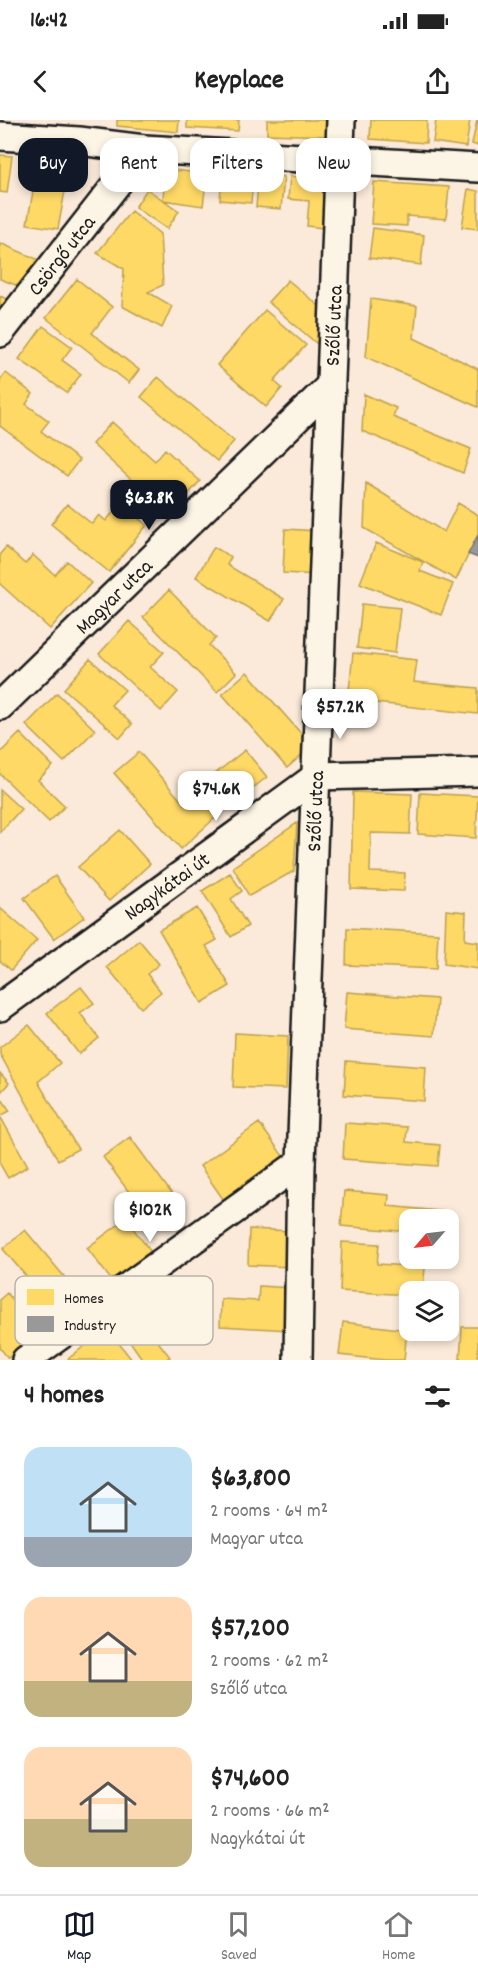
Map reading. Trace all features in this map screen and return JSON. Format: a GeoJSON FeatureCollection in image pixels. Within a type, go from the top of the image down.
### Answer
{"type":"FeatureCollection","features":[{"type":"Feature","properties":{"kind":"street","name":"Szőlő utca"},"geometry":{"type":"LineString","coordinates":[[341,120],[341,138]]}},
{"type":"Feature","properties":{"kind":"street"},"geometry":{"type":"LineString","coordinates":[[0,136],[79,130],[106,138]]}},
{"type":"Feature","properties":{"kind":"street"},"geometry":{"type":"LineString","coordinates":[[178,151],[296,158]]}},
{"type":"Feature","properties":{"kind":"street"},"geometry":{"type":"LineString","coordinates":[[371,163],[478,168]]}},
{"type":"Feature","properties":{"kind":"street","name":"Csörgő utca"},"geometry":{"type":"LineString","coordinates":[[0,333],[110,192]]}},
{"type":"Feature","properties":{"kind":"street","name":"Szőlő utca"},"geometry":{"type":"LineString","coordinates":[[298,1360],[301,1162],[317,776],[329,387],[338,192]]}},
{"type":"Feature","properties":{"kind":"street","name":"Magyar utca"},"geometry":{"type":"LineString","coordinates":[[0,706],[329,387]]}},
{"type":"Feature","properties":{"kind":"street"},"geometry":{"type":"LineString","coordinates":[[317,776],[478,772]]}},
{"type":"Feature","properties":{"kind":"street","name":"Nagykátai út"},"geometry":{"type":"LineString","coordinates":[[0,1007],[317,776]]}},
{"type":"Feature","properties":{"kind":"street"},"geometry":{"type":"LineString","coordinates":[[143,1276],[301,1162]]}},
{"type":"Feature","properties":{"kind":"street"},"geometry":{"type":"LineString","coordinates":[[26,1360],[47,1345]]}},
{"type":"Feature","properties":{"kind":"building: Homes"},"geometry":{"type":"Polygon","coordinates":[[[117,120],[179,120],[178,132],[117,126],[117,120]]]}},
{"type":"Feature","properties":{"kind":"building: Homes"},"geometry":{"type":"Polygon","coordinates":[[[187,120],[239,120],[238,131],[187,128],[187,120]]]}},
{"type":"Feature","properties":{"kind":"building: Homes"},"geometry":{"type":"Polygon","coordinates":[[[267,120],[331,120],[330,136],[267,134],[267,120]]]}},
{"type":"Feature","properties":{"kind":"building: Homes"},"geometry":{"type":"Polygon","coordinates":[[[371,120],[427,120],[426,143],[370,138],[371,120]]]}},
{"type":"Feature","properties":{"kind":"building: Homes"},"geometry":{"type":"Polygon","coordinates":[[[436,120],[470,120],[466,147],[433,142],[436,120]]]}},
{"type":"Feature","properties":{"kind":"building: Homes"},"geometry":{"type":"Polygon","coordinates":[[[478,120],[478,146],[472,144],[478,120]]]}},
{"type":"Feature","properties":{"kind":"building: Homes"},"geometry":{"type":"Polygon","coordinates":[[[0,155],[12,156],[7,193],[0,192],[0,155]]]}},
{"type":"Feature","properties":{"kind":"building: Homes"},"geometry":{"type":"Polygon","coordinates":[[[178,171],[190,172],[190,192],[205,192],[203,206],[163,200],[164,192],[178,192],[178,171]]]}},
{"type":"Feature","properties":{"kind":"building: Homes"},"geometry":{"type":"Polygon","coordinates":[[[290,176],[296,177],[296,192],[329,192],[334,197],[330,229],[307,226],[309,201],[288,199],[290,176]]]}},
{"type":"Feature","properties":{"kind":"building: Homes"},"geometry":{"type":"Polygon","coordinates":[[[374,182],[449,187],[446,219],[407,216],[407,226],[371,224],[374,182]]]}},
{"type":"Feature","properties":{"kind":"building: Homes"},"geometry":{"type":"Polygon","coordinates":[[[468,189],[478,191],[478,229],[462,227],[468,189]]]}},
{"type":"Feature","properties":{"kind":"building: Homes"},"geometry":{"type":"Polygon","coordinates":[[[33,192],[65,192],[58,229],[27,224],[33,192]]]}},
{"type":"Feature","properties":{"kind":"building: Homes"},"geometry":{"type":"Polygon","coordinates":[[[145,192],[151,192],[179,211],[167,229],[135,207],[145,192]]]}},
{"type":"Feature","properties":{"kind":"building: Homes"},"geometry":{"type":"Polygon","coordinates":[[[221,192],[252,192],[251,203],[220,200],[221,192]]]}},
{"type":"Feature","properties":{"kind":"building: Homes"},"geometry":{"type":"Polygon","coordinates":[[[257,192],[283,192],[281,209],[256,207],[257,192]]]}},
{"type":"Feature","properties":{"kind":"building: Homes"},"geometry":{"type":"Polygon","coordinates":[[[131,211],[160,234],[163,285],[148,292],[172,306],[162,328],[122,306],[124,269],[97,253],[131,211]]]}},
{"type":"Feature","properties":{"kind":"building: Homes"},"geometry":{"type":"Polygon","coordinates":[[[373,228],[424,235],[421,265],[369,258],[373,228]]]}},
{"type":"Feature","properties":{"kind":"building: Homes"},"geometry":{"type":"Polygon","coordinates":[[[0,243],[46,263],[26,289],[0,279],[0,243]]]}},
{"type":"Feature","properties":{"kind":"building: Homes"},"geometry":{"type":"Polygon","coordinates":[[[77,279],[112,307],[92,333],[139,370],[129,383],[46,318],[77,279]]]}},
{"type":"Feature","properties":{"kind":"building: Homes"},"geometry":{"type":"Polygon","coordinates":[[[288,280],[325,311],[323,349],[268,302],[288,280]]]}},
{"type":"Feature","properties":{"kind":"building: Homes"},"geometry":{"type":"Polygon","coordinates":[[[0,296],[16,303],[0,324],[0,296]]]}},
{"type":"Feature","properties":{"kind":"building: Homes"},"geometry":{"type":"Polygon","coordinates":[[[371,299],[417,306],[414,338],[478,369],[478,407],[366,357],[371,299]]]}},
{"type":"Feature","properties":{"kind":"building: Homes"},"geometry":{"type":"Polygon","coordinates":[[[265,310],[306,345],[274,381],[282,388],[266,407],[217,365],[265,310]]]}},
{"type":"Feature","properties":{"kind":"building: Homes"},"geometry":{"type":"Polygon","coordinates":[[[43,326],[72,347],[62,360],[81,374],[67,393],[19,359],[43,326]]]}},
{"type":"Feature","properties":{"kind":"building: Homes"},"geometry":{"type":"Polygon","coordinates":[[[6,373],[33,394],[26,404],[49,421],[41,431],[79,460],[67,476],[0,426],[0,380],[6,373]]]}},
{"type":"Feature","properties":{"kind":"building: Homes"},"geometry":{"type":"Polygon","coordinates":[[[158,377],[234,441],[217,461],[141,397],[158,377]]]}},
{"type":"Feature","properties":{"kind":"building: Homes"},"geometry":{"type":"Polygon","coordinates":[[[364,394],[396,408],[393,417],[471,449],[463,473],[362,431],[364,394]]]}},
{"type":"Feature","properties":{"kind":"building: Homes"},"geometry":{"type":"Polygon","coordinates":[[[112,422],[155,461],[165,449],[200,481],[170,515],[92,444],[112,422]]]}},
{"type":"Feature","properties":{"kind":"building: Homes"},"geometry":{"type":"Polygon","coordinates":[[[366,483],[444,532],[458,503],[478,515],[478,535],[456,580],[364,528],[366,483]]]}},
{"type":"Feature","properties":{"kind":"building: Homes"},"geometry":{"type":"Polygon","coordinates":[[[67,504],[92,524],[99,515],[106,521],[120,504],[147,525],[109,572],[51,524],[67,504]]]}},
{"type":"Feature","properties":{"kind":"building: Homes"},"geometry":{"type":"Polygon","coordinates":[[[285,529],[319,531],[317,575],[283,573],[285,529]]]}},
{"type":"Feature","properties":{"kind":"building: Homes"},"geometry":{"type":"Polygon","coordinates":[[[376,543],[423,562],[420,571],[453,584],[441,615],[360,583],[376,543]]]}},
{"type":"Feature","properties":{"kind":"building: Homes"},"geometry":{"type":"Polygon","coordinates":[[[6,547],[25,564],[33,555],[55,575],[67,561],[91,583],[50,629],[0,584],[0,554],[6,547]]]}},
{"type":"Feature","properties":{"kind":"building: Homes"},"geometry":{"type":"Polygon","coordinates":[[[214,547],[231,557],[227,565],[284,599],[270,621],[196,577],[214,547]]]}},
{"type":"Feature","properties":{"kind":"building: Homes"},"geometry":{"type":"Polygon","coordinates":[[[169,590],[216,638],[209,645],[236,673],[217,692],[143,617],[169,590]]]}},
{"type":"Feature","properties":{"kind":"building: Homes"},"geometry":{"type":"Polygon","coordinates":[[[362,604],[400,608],[395,653],[357,648],[362,604]]]}},
{"type":"Feature","properties":{"kind":"building: Homes"},"geometry":{"type":"Polygon","coordinates":[[[129,621],[164,652],[150,667],[178,692],[161,711],[99,654],[129,621]]]}},
{"type":"Feature","properties":{"kind":"building: Homes"},"geometry":{"type":"Polygon","coordinates":[[[353,653],[417,660],[414,682],[478,688],[478,714],[348,700],[353,653]]]}},
{"type":"Feature","properties":{"kind":"building: Homes"},"geometry":{"type":"Polygon","coordinates":[[[90,659],[125,690],[111,705],[132,724],[120,738],[64,689],[90,659]]]}},
{"type":"Feature","properties":{"kind":"building: Homes"},"geometry":{"type":"Polygon","coordinates":[[[247,672],[312,746],[287,768],[222,694],[247,672]]]}},
{"type":"Feature","properties":{"kind":"building: Homes"},"geometry":{"type":"Polygon","coordinates":[[[57,693],[95,730],[64,762],[26,725],[57,693]]]}},
{"type":"Feature","properties":{"kind":"building: Homes"},"geometry":{"type":"Polygon","coordinates":[[[20,733],[53,766],[38,780],[65,806],[49,822],[0,774],[0,753],[20,733]]]}},
{"type":"Feature","properties":{"kind":"building: Homes"},"geometry":{"type":"Polygon","coordinates":[[[245,750],[267,777],[233,804],[211,777],[245,750]]]}},
{"type":"Feature","properties":{"kind":"building: Homes"},"geometry":{"type":"Polygon","coordinates":[[[139,752],[184,804],[206,785],[226,808],[181,849],[114,773],[139,752]]]}},
{"type":"Feature","properties":{"kind":"building: Homes"},"geometry":{"type":"Polygon","coordinates":[[[0,790],[21,809],[0,832],[0,790]]]}},
{"type":"Feature","properties":{"kind":"building: Homes"},"geometry":{"type":"Polygon","coordinates":[[[353,792],[412,794],[410,834],[371,833],[370,872],[405,873],[404,891],[351,889],[353,792]]]}},
{"type":"Feature","properties":{"kind":"building: Homes"},"geometry":{"type":"Polygon","coordinates":[[[420,793],[478,796],[476,838],[418,834],[420,793]]]}},
{"type":"Feature","properties":{"kind":"building: Homes"},"geometry":{"type":"Polygon","coordinates":[[[297,823],[294,871],[249,896],[233,867],[297,823]]]}},
{"type":"Feature","properties":{"kind":"building: Homes"},"geometry":{"type":"Polygon","coordinates":[[[120,830],[150,864],[109,901],[78,867],[120,830]]]}},
{"type":"Feature","properties":{"kind":"building: Homes"},"geometry":{"type":"Polygon","coordinates":[[[230,873],[242,891],[231,899],[248,926],[231,937],[202,891],[230,873]]]}},
{"type":"Feature","properties":{"kind":"building: Homes"},"geometry":{"type":"Polygon","coordinates":[[[55,876],[84,917],[54,939],[24,898],[55,876]]]}},
{"type":"Feature","properties":{"kind":"building: Homes"},"geometry":{"type":"Polygon","coordinates":[[[0,908],[37,940],[11,970],[0,961],[0,908]]]}},
{"type":"Feature","properties":{"kind":"building: Homes"},"geometry":{"type":"Polygon","coordinates":[[[197,908],[217,940],[206,946],[230,986],[202,1003],[159,930],[197,908]]]}},
{"type":"Feature","properties":{"kind":"building: Homes"},"geometry":{"type":"Polygon","coordinates":[[[446,910],[466,912],[465,940],[478,942],[478,969],[444,964],[446,910]]]}},
{"type":"Feature","properties":{"kind":"building: Homes"},"geometry":{"type":"Polygon","coordinates":[[[347,928],[438,933],[436,969],[346,965],[347,928]]]}},
{"type":"Feature","properties":{"kind":"building: Homes"},"geometry":{"type":"Polygon","coordinates":[[[139,940],[159,964],[147,974],[161,992],[141,1008],[107,967],[139,940]]]}},
{"type":"Feature","properties":{"kind":"building: Homes"},"geometry":{"type":"Polygon","coordinates":[[[81,987],[94,1003],[80,1013],[99,1038],[79,1054],[47,1013],[81,987]]]}},
{"type":"Feature","properties":{"kind":"building: Homes"},"geometry":{"type":"Polygon","coordinates":[[[347,992],[437,999],[434,1036],[344,1029],[347,992]]]}},
{"type":"Feature","properties":{"kind":"building: Homes"},"geometry":{"type":"Polygon","coordinates":[[[29,1025],[60,1063],[38,1082],[78,1149],[58,1160],[0,1054],[0,1047],[29,1025]]]}},
{"type":"Feature","properties":{"kind":"building: Homes"},"geometry":{"type":"Polygon","coordinates":[[[235,1033],[288,1036],[286,1089],[233,1087],[235,1033]]]}},
{"type":"Feature","properties":{"kind":"building: Homes"},"geometry":{"type":"Polygon","coordinates":[[[346,1061],[426,1067],[424,1101],[344,1095],[346,1061]]]}},
{"type":"Feature","properties":{"kind":"building: Homes"},"geometry":{"type":"Polygon","coordinates":[[[0,1073],[9,1083],[0,1093],[0,1073]]]}},
{"type":"Feature","properties":{"kind":"building: Homes"},"geometry":{"type":"Polygon","coordinates":[[[0,1096],[10,1111],[0,1116],[0,1096]]]}},
{"type":"Feature","properties":{"kind":"building: Homes"},"geometry":{"type":"Polygon","coordinates":[[[0,1116],[28,1166],[8,1178],[0,1164],[0,1116]]]}},
{"type":"Feature","properties":{"kind":"building: Homes"},"geometry":{"type":"Polygon","coordinates":[[[259,1123],[283,1156],[223,1199],[200,1166],[259,1123]]]}},
{"type":"Feature","properties":{"kind":"building: Homes"},"geometry":{"type":"Polygon","coordinates":[[[345,1123],[407,1127],[406,1142],[440,1145],[438,1166],[343,1159],[345,1123]]]}},
{"type":"Feature","properties":{"kind":"building: Homes"},"geometry":{"type":"Polygon","coordinates":[[[130,1137],[178,1202],[151,1222],[103,1157],[130,1137]]]}},
{"type":"Feature","properties":{"kind":"building: Homes"},"geometry":{"type":"Polygon","coordinates":[[[344,1191],[389,1195],[388,1206],[418,1209],[399,1209],[399,1231],[341,1226],[344,1191]]]}},
{"type":"Feature","properties":{"kind":"building: Homes"},"geometry":{"type":"Polygon","coordinates":[[[126,1219],[151,1252],[119,1276],[108,1276],[87,1248],[126,1219]]]}},
{"type":"Feature","properties":{"kind":"building: Homes"},"geometry":{"type":"Polygon","coordinates":[[[249,1229],[292,1231],[291,1267],[248,1265],[249,1229]]]}},
{"type":"Feature","properties":{"kind":"building: Homes"},"geometry":{"type":"Polygon","coordinates":[[[25,1230],[64,1276],[26,1276],[3,1249],[25,1230]]]}},
{"type":"Feature","properties":{"kind":"building: Homes"},"geometry":{"type":"Polygon","coordinates":[[[342,1242],[379,1244],[377,1264],[399,1265],[399,1269],[425,1269],[424,1281],[399,1281],[399,1294],[340,1291],[342,1242]]]}},
{"type":"Feature","properties":{"kind":"building: Homes"},"geometry":{"type":"Polygon","coordinates":[[[259,1286],[292,1288],[290,1330],[220,1326],[221,1299],[258,1301],[259,1286]]]}},
{"type":"Feature","properties":{"kind":"building: Homes"},"geometry":{"type":"Polygon","coordinates":[[[7,1293],[15,1302],[15,1345],[24,1345],[8,1358],[0,1348],[0,1299],[7,1293]]]}},
{"type":"Feature","properties":{"kind":"building: Homes"},"geometry":{"type":"Polygon","coordinates":[[[343,1322],[399,1329],[399,1341],[406,1341],[404,1360],[339,1355],[343,1322]]]}},
{"type":"Feature","properties":{"kind":"building: Homes"},"geometry":{"type":"Polygon","coordinates":[[[462,1327],[478,1327],[478,1360],[460,1360],[462,1327]]]}},
{"type":"Feature","properties":{"kind":"building: Homes"},"geometry":{"type":"Polygon","coordinates":[[[86,1345],[120,1345],[132,1360],[69,1360],[86,1345]]]}},
{"type":"Feature","properties":{"kind":"building: Homes"},"geometry":{"type":"Polygon","coordinates":[[[132,1345],[161,1345],[170,1357],[165,1360],[143,1360],[132,1345]]]}},
{"type":"Feature","properties":{"kind":"building: Industry"},"geometry":{"type":"Polygon","coordinates":[[[478,535],[478,558],[468,554],[478,535]]]}}]}
